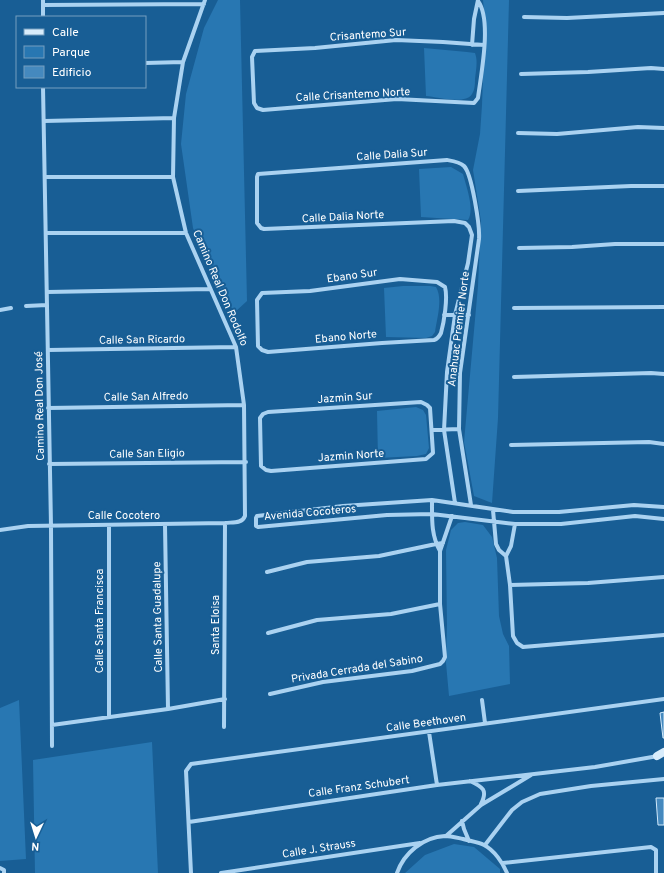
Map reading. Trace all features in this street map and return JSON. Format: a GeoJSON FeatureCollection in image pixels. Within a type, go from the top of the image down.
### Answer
{"type":"FeatureCollection","features":[{"type":"Feature","properties":{"kind":"street"},"geometry":{"type":"LineString","coordinates":[[43,0],[43,16]]}},
{"type":"Feature","properties":{"kind":"street"},"geometry":{"type":"LineString","coordinates":[[472,45],[474,19],[478,0]]}},
{"type":"Feature","properties":{"kind":"street"},"geometry":{"type":"LineString","coordinates":[[478,0],[483,7],[485,26],[484,45]]}},
{"type":"Feature","properties":{"kind":"street"},"geometry":{"type":"LineString","coordinates":[[43,5],[205,2]]}},
{"type":"Feature","properties":{"kind":"street","name":"Camino Real Don Rodolfo"},"geometry":{"type":"LineString","coordinates":[[205,2],[183,62],[174,118],[173,176],[186,234],[236,347],[244,405],[246,462],[245,516]]}},
{"type":"Feature","properties":{"kind":"street"},"geometry":{"type":"LineString","coordinates":[[524,17],[567,18],[664,13]]}},
{"type":"Feature","properties":{"kind":"street","name":"Crisantemo Sur"},"geometry":{"type":"LineString","coordinates":[[252,83],[252,57],[253,53],[258,51],[315,48],[396,40],[484,45]]}},
{"type":"Feature","properties":{"kind":"street","name":"Calle Crisantemo Norte"},"geometry":{"type":"LineString","coordinates":[[252,83],[254,103],[257,108],[260,109],[397,99],[471,103],[476,102],[478,98],[484,45]]}},
{"type":"Feature","properties":{"kind":"street"},"geometry":{"type":"LineString","coordinates":[[146,63],[183,62]]}},
{"type":"Feature","properties":{"kind":"street"},"geometry":{"type":"LineString","coordinates":[[521,74],[588,72],[645,68],[664,69]]}},
{"type":"Feature","properties":{"kind":"street","name":"Camino Real Don José"},"geometry":{"type":"LineString","coordinates":[[43,88],[46,177],[48,408],[51,526],[52,746]]}},
{"type":"Feature","properties":{"kind":"street"},"geometry":{"type":"LineString","coordinates":[[44,121],[174,118]]}},
{"type":"Feature","properties":{"kind":"street"},"geometry":{"type":"LineString","coordinates":[[518,133],[557,134],[638,127],[664,128]]}},
{"type":"Feature","properties":{"kind":"street","name":"Calle Dalia Sur"},"geometry":{"type":"LineString","coordinates":[[258,174],[447,160],[455,161],[461,163],[468,172],[479,225]]}},
{"type":"Feature","properties":{"kind":"street","name":"Calle Dalia Norte"},"geometry":{"type":"LineString","coordinates":[[258,174],[258,223],[261,228],[264,229],[454,221],[465,223],[468,227],[479,225]]}},
{"type":"Feature","properties":{"kind":"street"},"geometry":{"type":"LineString","coordinates":[[46,177],[173,176]]}},
{"type":"Feature","properties":{"kind":"street"},"geometry":{"type":"LineString","coordinates":[[518,191],[664,186]]}},
{"type":"Feature","properties":{"kind":"street","name":"Anahuac Premier Norte"},"geometry":{"type":"LineString","coordinates":[[471,505],[459,429],[460,373],[476,264],[479,225]]}},
{"type":"Feature","properties":{"kind":"street","name":"Anahuac Premier Norte"},"geometry":{"type":"LineString","coordinates":[[455,503],[444,430],[447,372],[455,315],[468,263],[472,235],[468,227]]}},
{"type":"Feature","properties":{"kind":"street"},"geometry":{"type":"LineString","coordinates":[[47,234],[186,234]]}},
{"type":"Feature","properties":{"kind":"street"},"geometry":{"type":"LineString","coordinates":[[518,248],[572,247],[615,244],[664,244]]}},
{"type":"Feature","properties":{"kind":"street"},"geometry":{"type":"LineString","coordinates":[[468,263],[476,264]]}},
{"type":"Feature","properties":{"kind":"street","name":"Ebano Sur"},"geometry":{"type":"LineString","coordinates":[[257,320],[257,300],[262,293],[310,291],[400,279],[437,282],[445,287],[444,315]]}},
{"type":"Feature","properties":{"kind":"street"},"geometry":{"type":"LineString","coordinates":[[47,292],[210,289]]}},
{"type":"Feature","properties":{"kind":"street"},"geometry":{"type":"LineString","coordinates":[[26,306],[47,305]]}},
{"type":"Feature","properties":{"kind":"street"},"geometry":{"type":"LineString","coordinates":[[514,308],[664,307]]}},
{"type":"Feature","properties":{"kind":"street"},"geometry":{"type":"LineString","coordinates":[[0,310],[11,308]]}},
{"type":"Feature","properties":{"kind":"street"},"geometry":{"type":"LineString","coordinates":[[444,315],[469,316]]}},
{"type":"Feature","properties":{"kind":"street","name":"Ebano Norte"},"geometry":{"type":"LineString","coordinates":[[257,320],[258,346],[262,350],[268,352],[434,340],[438,338],[440,334],[444,315]]}},
{"type":"Feature","properties":{"kind":"street","name":"Calle San Ricardo"},"geometry":{"type":"LineString","coordinates":[[48,350],[236,347]]}},
{"type":"Feature","properties":{"kind":"street"},"geometry":{"type":"LineString","coordinates":[[514,377],[651,373],[664,374]]}},
{"type":"Feature","properties":{"kind":"street","name":"Jazmin Sur"},"geometry":{"type":"LineString","coordinates":[[259,439],[260,418],[263,414],[268,412],[421,402],[430,408],[432,430]]}},
{"type":"Feature","properties":{"kind":"street","name":"Calle San Alfredo"},"geometry":{"type":"LineString","coordinates":[[48,408],[244,405]]}},
{"type":"Feature","properties":{"kind":"street"},"geometry":{"type":"LineString","coordinates":[[432,430],[459,429]]}},
{"type":"Feature","properties":{"kind":"street","name":"Jazmin Norte"},"geometry":{"type":"LineString","coordinates":[[259,439],[261,466],[266,470],[271,471],[426,460],[433,453],[432,430]]}},
{"type":"Feature","properties":{"kind":"street"},"geometry":{"type":"LineString","coordinates":[[512,445],[649,442],[664,444]]}},
{"type":"Feature","properties":{"kind":"street","name":"Calle San Eligio"},"geometry":{"type":"LineString","coordinates":[[49,464],[246,462]]}},
{"type":"Feature","properties":{"kind":"street"},"geometry":{"type":"LineString","coordinates":[[432,500],[432,527],[436,544],[440,551]]}},
{"type":"Feature","properties":{"kind":"street","name":"Avenida Cocoteros"},"geometry":{"type":"LineString","coordinates":[[664,507],[634,505],[559,512],[513,512],[432,500],[343,506],[257,516],[256,526],[387,515],[432,514],[515,524],[561,524],[635,516],[664,519]]}},
{"type":"Feature","properties":{"kind":"street"},"geometry":{"type":"LineString","coordinates":[[493,510],[496,544],[499,550],[506,556]]}},
{"type":"Feature","properties":{"kind":"street","name":"Calle Cocotero"},"geometry":{"type":"LineString","coordinates":[[0,530],[28,526],[225,523],[242,521],[245,516]]}},
{"type":"Feature","properties":{"kind":"street"},"geometry":{"type":"LineString","coordinates":[[268,633],[317,620],[391,614],[440,604],[440,551],[452,516]]}},
{"type":"Feature","properties":{"kind":"street","name":"Santa Eloisa"},"geometry":{"type":"LineString","coordinates":[[224,727],[225,523]]}},
{"type":"Feature","properties":{"kind":"street","name":"Calle Santa Francisca"},"geometry":{"type":"LineString","coordinates":[[109,524],[109,717]]}},
{"type":"Feature","properties":{"kind":"street"},"geometry":{"type":"LineString","coordinates":[[515,524],[511,546],[506,556],[510,585],[513,636],[523,647],[664,635]]}},
{"type":"Feature","properties":{"kind":"street","name":"Calle Santa Guadalupe"},"geometry":{"type":"LineString","coordinates":[[165,525],[168,709]]}},
{"type":"Feature","properties":{"kind":"street"},"geometry":{"type":"LineString","coordinates":[[267,572],[307,562],[379,556],[436,544],[443,544]]}},
{"type":"Feature","properties":{"kind":"street"},"geometry":{"type":"LineString","coordinates":[[510,585],[588,584],[664,577]]}},
{"type":"Feature","properties":{"kind":"street","name":"Privada Cerrada del Sabino"},"geometry":{"type":"LineString","coordinates":[[270,694],[323,682],[412,670],[440,664],[445,658],[440,604]]}},
{"type":"Feature","properties":{"kind":"street"},"geometry":{"type":"LineString","coordinates":[[52,726],[224,699]]}},
{"type":"Feature","properties":{"kind":"street","name":"Calle Beethoven"},"geometry":{"type":"LineString","coordinates":[[189,822],[186,771],[190,764],[664,699]]}},
{"type":"Feature","properties":{"kind":"street"},"geometry":{"type":"LineString","coordinates":[[482,700],[485,723]]}},
{"type":"Feature","properties":{"kind":"street"},"geometry":{"type":"LineString","coordinates":[[429,732],[437,785]]}},
{"type":"Feature","properties":{"kind":"street","name":"Calle Franz Schubert"},"geometry":{"type":"LineString","coordinates":[[189,822],[437,785],[595,767],[662,755]]}},
{"type":"Feature","properties":{"kind":"street"},"geometry":{"type":"LineString","coordinates":[[446,836],[481,804],[533,774]]}},
{"type":"Feature","properties":{"kind":"street"},"geometry":{"type":"LineString","coordinates":[[485,845],[512,810],[522,802],[540,794],[591,786],[663,779]]}},
{"type":"Feature","properties":{"kind":"street"},"geometry":{"type":"LineString","coordinates":[[470,781],[482,787],[484,790],[484,798],[481,804]]}},
{"type":"Feature","properties":{"kind":"street"},"geometry":{"type":"LineString","coordinates":[[462,820],[469,841]]}},
{"type":"Feature","properties":{"kind":"street"},"geometry":{"type":"LineString","coordinates":[[189,822],[191,873]]}},
{"type":"Feature","properties":{"kind":"street"},"geometry":{"type":"LineString","coordinates":[[446,836],[485,845],[503,863],[507,873]]}},
{"type":"Feature","properties":{"kind":"street","name":"Calle J. Strauss"},"geometry":{"type":"LineString","coordinates":[[221,873],[420,843],[446,836]]}},
{"type":"Feature","properties":{"kind":"street"},"geometry":{"type":"LineString","coordinates":[[397,873],[406,856],[420,843]]}},
{"type":"Feature","properties":{"kind":"street"},"geometry":{"type":"LineString","coordinates":[[503,863],[651,846],[656,850],[656,873]]}},
{"type":"Feature","properties":{"kind":"green space"},"geometry":{"type":"Polygon","coordinates":[[[218,0],[240,0],[247,301],[235,312],[220,293],[193,228],[181,144],[186,94],[204,28],[218,0]]]}},
{"type":"Feature","properties":{"kind":"green space"},"geometry":{"type":"Polygon","coordinates":[[[483,0],[509,0],[498,418],[492,503],[474,496],[464,442],[478,286],[481,221],[473,170],[480,134],[482,105],[485,21],[483,0]]]}},
{"type":"Feature","properties":{"kind":"green space"},"geometry":{"type":"Polygon","coordinates":[[[424,48],[475,53],[477,62],[475,86],[469,97],[458,100],[426,96],[424,48]]]}},
{"type":"Feature","properties":{"kind":"green space"},"geometry":{"type":"Polygon","coordinates":[[[451,167],[463,174],[471,210],[468,220],[421,217],[419,169],[451,167]]]}},
{"type":"Feature","properties":{"kind":"green space"},"geometry":{"type":"Polygon","coordinates":[[[403,286],[436,287],[439,297],[439,309],[435,332],[432,336],[426,338],[386,337],[384,288],[403,286]]]}},
{"type":"Feature","properties":{"kind":"green space"},"geometry":{"type":"Polygon","coordinates":[[[416,407],[423,410],[426,415],[429,448],[426,454],[417,456],[378,458],[377,411],[416,407]]]}},
{"type":"Feature","properties":{"kind":"green space"},"geometry":{"type":"Polygon","coordinates":[[[465,522],[483,525],[492,537],[497,558],[499,616],[503,634],[509,646],[510,684],[449,696],[446,663],[446,550],[451,530],[458,523],[465,522]]]}},
{"type":"Feature","properties":{"kind":"green space"},"geometry":{"type":"Polygon","coordinates":[[[19,700],[26,859],[0,861],[0,708],[19,700]]]}},
{"type":"Feature","properties":{"kind":"green space"},"geometry":{"type":"Polygon","coordinates":[[[152,742],[158,873],[35,873],[33,760],[152,742]]]}},
{"type":"Feature","properties":{"kind":"green space"},"geometry":{"type":"Polygon","coordinates":[[[454,844],[474,847],[500,869],[500,873],[405,873],[425,855],[454,844]]]}},
{"type":"Feature","properties":{"kind":"building"},"geometry":{"type":"Polygon","coordinates":[[[664,712],[664,738],[663,738],[660,713],[664,712]]]}},
{"type":"Feature","properties":{"kind":"building"},"geometry":{"type":"Polygon","coordinates":[[[656,798],[664,798],[664,825],[658,825],[656,798]]]}}]}
